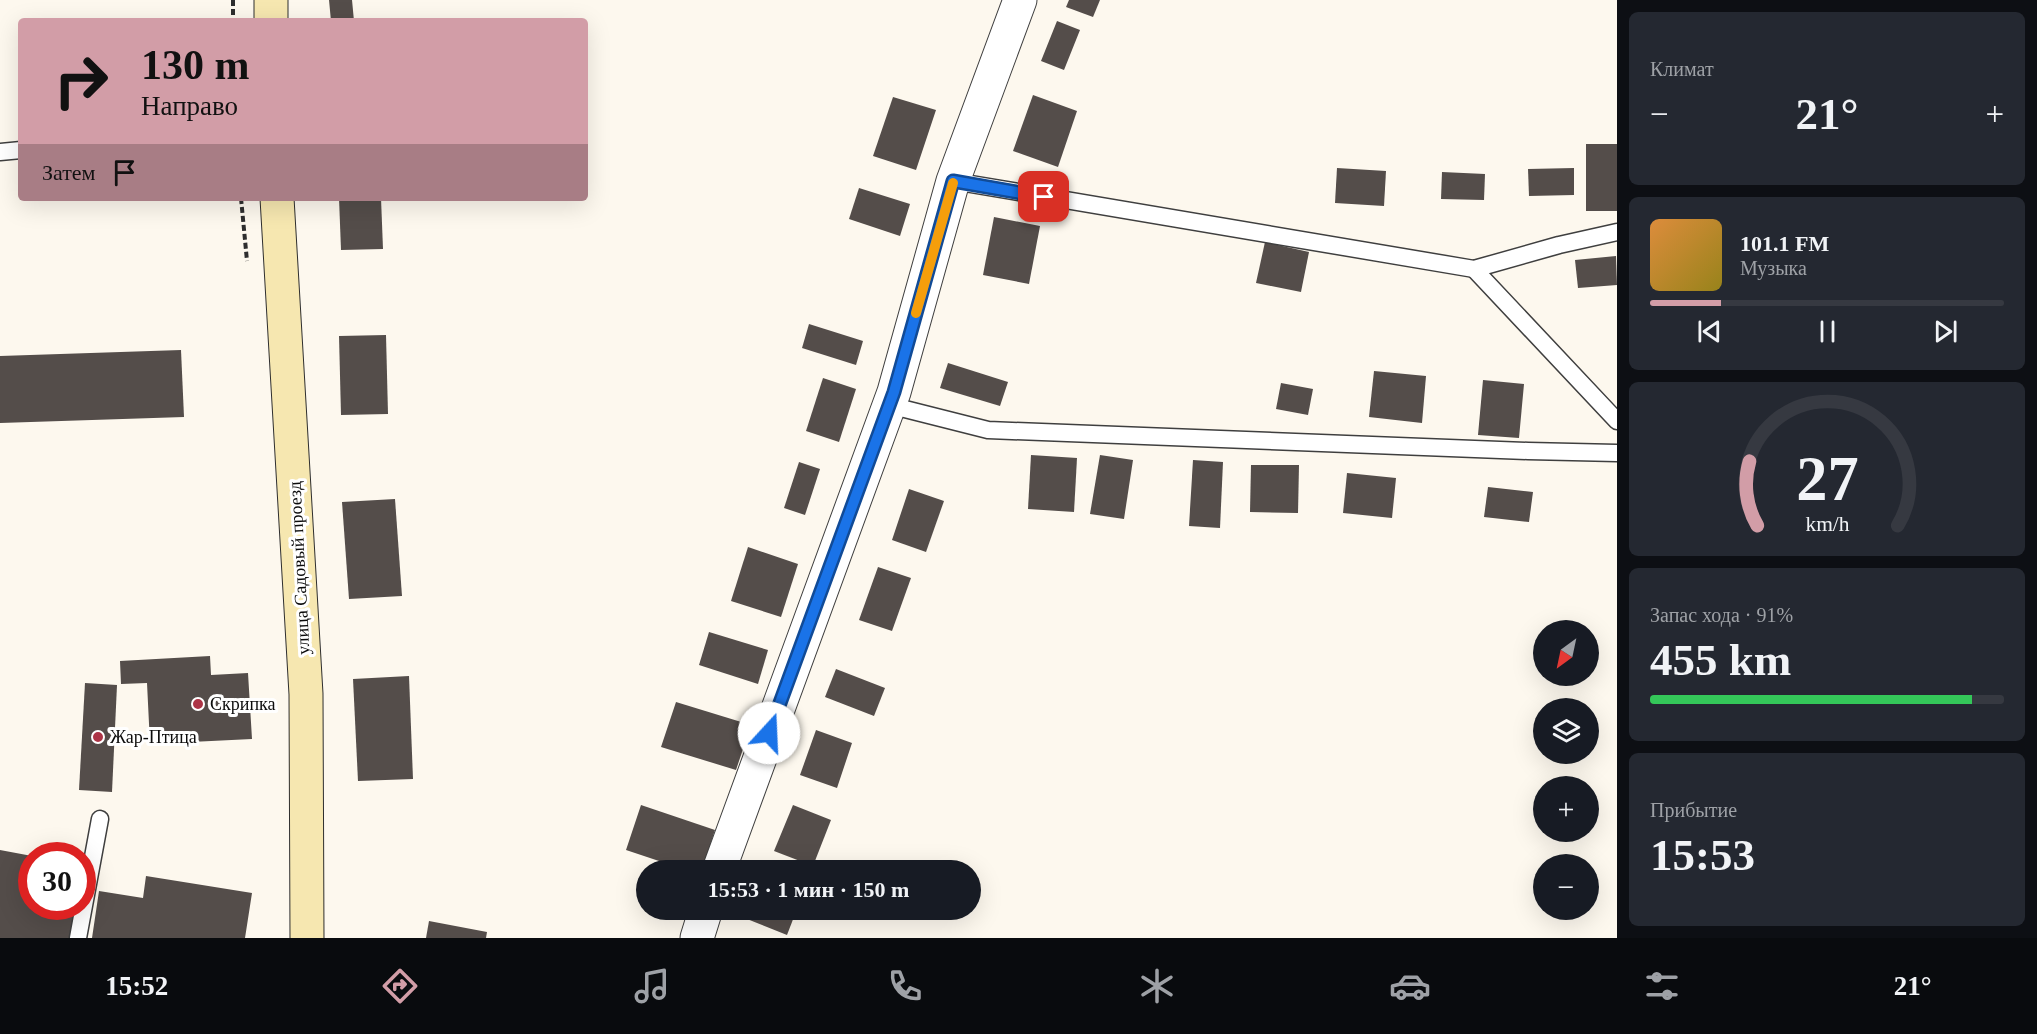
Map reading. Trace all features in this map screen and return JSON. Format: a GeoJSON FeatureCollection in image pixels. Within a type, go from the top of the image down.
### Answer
{"type":"FeatureCollection","features":[{"type":"Feature","properties":{"kind":"street"},"geometry":{"type":"LineString","coordinates":[[271,0],[271,18]]}},
{"type":"Feature","properties":{"kind":"street"},"geometry":{"type":"LineString","coordinates":[[723,860],[890,405],[953,181],[1020,0]]}},
{"type":"Feature","properties":{"kind":"street","name":"улица Садовый проезд"},"geometry":{"type":"LineString","coordinates":[[277,201],[306,694],[307,938]]}},
{"type":"Feature","properties":{"kind":"street"},"geometry":{"type":"LineString","coordinates":[[697,938],[703,920]]}},
{"type":"Feature","properties":{"kind":"lane"},"geometry":{"type":"LineString","coordinates":[[0,152],[18,150]]}},
{"type":"Feature","properties":{"kind":"lane"},"geometry":{"type":"LineString","coordinates":[[953,181],[1474,269],[1559,245],[1617,232]]}},
{"type":"Feature","properties":{"kind":"lane"},"geometry":{"type":"LineString","coordinates":[[1474,269],[1617,421]]}},
{"type":"Feature","properties":{"kind":"lane"},"geometry":{"type":"LineString","coordinates":[[890,405],[988,430],[1528,452],[1617,453]]}},
{"type":"Feature","properties":{"kind":"lane"},"geometry":{"type":"LineString","coordinates":[[78,938],[100,819]]}},
{"type":"Feature","properties":{"kind":"path"},"geometry":{"type":"LineString","coordinates":[[233,0],[233,18]]}},
{"type":"Feature","properties":{"kind":"building"},"geometry":{"type":"Polygon","coordinates":[[[329,0],[352,0],[354,18],[331,18],[329,0]]]}},
{"type":"Feature","properties":{"kind":"building"},"geometry":{"type":"Polygon","coordinates":[[[1069,0],[1100,0],[1093,17],[1066,7],[1069,0]]]}},
{"type":"Feature","properties":{"kind":"building"},"geometry":{"type":"Polygon","coordinates":[[[1057,21],[1080,30],[1064,70],[1041,61],[1057,21]]]}},
{"type":"Feature","properties":{"kind":"building"},"geometry":{"type":"Polygon","coordinates":[[[1033,95],[1077,111],[1058,167],[1013,151],[1033,95]]]}},
{"type":"Feature","properties":{"kind":"building"},"geometry":{"type":"Polygon","coordinates":[[[893,97],[936,110],[916,170],[873,156],[893,97]]]}},
{"type":"Feature","properties":{"kind":"building"},"geometry":{"type":"Polygon","coordinates":[[[1586,144],[1617,144],[1617,211],[1586,211],[1586,144]]]}},
{"type":"Feature","properties":{"kind":"building"},"geometry":{"type":"Polygon","coordinates":[[[1337,168],[1386,171],[1384,206],[1335,203],[1337,168]]]}},
{"type":"Feature","properties":{"kind":"building"},"geometry":{"type":"Polygon","coordinates":[[[1574,168],[1574,195],[1529,196],[1528,169],[1574,168]]]}},
{"type":"Feature","properties":{"kind":"building"},"geometry":{"type":"Polygon","coordinates":[[[1442,172],[1485,174],[1484,200],[1441,199],[1442,172]]]}},
{"type":"Feature","properties":{"kind":"building"},"geometry":{"type":"Polygon","coordinates":[[[859,188],[910,204],[900,236],[849,219],[859,188]]]}},
{"type":"Feature","properties":{"kind":"building"},"geometry":{"type":"Polygon","coordinates":[[[339,201],[381,201],[383,249],[341,250],[339,201]]]}},
{"type":"Feature","properties":{"kind":"building"},"geometry":{"type":"Polygon","coordinates":[[[994,217],[1040,226],[1029,284],[983,275],[994,217]]]}},
{"type":"Feature","properties":{"kind":"building"},"geometry":{"type":"Polygon","coordinates":[[[1265,242],[1309,252],[1301,292],[1256,283],[1265,242]]]}},
{"type":"Feature","properties":{"kind":"building"},"geometry":{"type":"Polygon","coordinates":[[[1616,256],[1617,285],[1578,288],[1575,260],[1616,256]]]}},
{"type":"Feature","properties":{"kind":"building"},"geometry":{"type":"Polygon","coordinates":[[[809,324],[863,341],[856,365],[802,348],[809,324]]]}},
{"type":"Feature","properties":{"kind":"building"},"geometry":{"type":"Polygon","coordinates":[[[386,335],[388,414],[341,415],[339,336],[386,335]]]}},
{"type":"Feature","properties":{"kind":"building"},"geometry":{"type":"Polygon","coordinates":[[[181,350],[184,417],[0,423],[0,356],[181,350]]]}},
{"type":"Feature","properties":{"kind":"building"},"geometry":{"type":"Polygon","coordinates":[[[948,363],[1008,382],[1000,406],[940,388],[948,363]]]}},
{"type":"Feature","properties":{"kind":"building"},"geometry":{"type":"Polygon","coordinates":[[[1374,371],[1426,376],[1422,423],[1369,417],[1374,371]]]}},
{"type":"Feature","properties":{"kind":"building"},"geometry":{"type":"Polygon","coordinates":[[[823,378],[856,389],[839,442],[806,431],[823,378]]]}},
{"type":"Feature","properties":{"kind":"building"},"geometry":{"type":"Polygon","coordinates":[[[1483,380],[1524,384],[1519,438],[1478,435],[1483,380]]]}},
{"type":"Feature","properties":{"kind":"building"},"geometry":{"type":"Polygon","coordinates":[[[1281,383],[1313,389],[1308,415],[1276,409],[1281,383]]]}},
{"type":"Feature","properties":{"kind":"building"},"geometry":{"type":"Polygon","coordinates":[[[1031,455],[1077,458],[1074,512],[1028,509],[1031,455]]]}},
{"type":"Feature","properties":{"kind":"building"},"geometry":{"type":"Polygon","coordinates":[[[1100,455],[1133,460],[1124,519],[1090,514],[1100,455]]]}},
{"type":"Feature","properties":{"kind":"building"},"geometry":{"type":"Polygon","coordinates":[[[1193,460],[1223,462],[1220,528],[1189,526],[1193,460]]]}},
{"type":"Feature","properties":{"kind":"building"},"geometry":{"type":"Polygon","coordinates":[[[799,462],[820,469],[805,515],[784,508],[799,462]]]}},
{"type":"Feature","properties":{"kind":"building"},"geometry":{"type":"Polygon","coordinates":[[[1251,465],[1299,465],[1298,513],[1250,512],[1251,465]]]}},
{"type":"Feature","properties":{"kind":"building"},"geometry":{"type":"Polygon","coordinates":[[[1347,473],[1396,478],[1392,518],[1343,513],[1347,473]]]}},
{"type":"Feature","properties":{"kind":"building"},"geometry":{"type":"Polygon","coordinates":[[[1488,487],[1533,492],[1529,522],[1484,517],[1488,487]]]}},
{"type":"Feature","properties":{"kind":"building"},"geometry":{"type":"Polygon","coordinates":[[[909,489],[944,501],[926,552],[892,540],[909,489]]]}},
{"type":"Feature","properties":{"kind":"building"},"geometry":{"type":"Polygon","coordinates":[[[395,499],[402,596],[349,599],[342,502],[395,499]]]}},
{"type":"Feature","properties":{"kind":"building"},"geometry":{"type":"Polygon","coordinates":[[[748,547],[798,564],[781,617],[731,601],[748,547]]]}},
{"type":"Feature","properties":{"kind":"building"},"geometry":{"type":"Polygon","coordinates":[[[878,567],[911,578],[892,631],[859,620],[878,567]]]}},
{"type":"Feature","properties":{"kind":"building"},"geometry":{"type":"Polygon","coordinates":[[[709,632],[768,650],[758,684],[699,665],[709,632]]]}},
{"type":"Feature","properties":{"kind":"building"},"geometry":{"type":"Polygon","coordinates":[[[210,656],[211,675],[248,673],[252,739],[150,744],[147,683],[121,684],[120,661],[210,656]]]}},
{"type":"Feature","properties":{"kind":"building"},"geometry":{"type":"Polygon","coordinates":[[[836,669],[885,688],[874,716],[825,697],[836,669]]]}},
{"type":"Feature","properties":{"kind":"building"},"geometry":{"type":"Polygon","coordinates":[[[409,676],[413,779],[358,781],[353,679],[409,676]]]}},
{"type":"Feature","properties":{"kind":"building","name":"Жар-Птица"},"geometry":{"type":"Polygon","coordinates":[[[85,683],[117,685],[112,792],[79,790],[85,683]]]}},
{"type":"Feature","properties":{"kind":"building"},"geometry":{"type":"Polygon","coordinates":[[[676,702],[751,725],[736,770],[661,747],[676,702]]]}},
{"type":"Feature","properties":{"kind":"building"},"geometry":{"type":"Polygon","coordinates":[[[816,730],[852,743],[837,788],[800,775],[816,730]]]}},
{"type":"Feature","properties":{"kind":"building"},"geometry":{"type":"Polygon","coordinates":[[[641,805],[715,830],[705,860],[656,860],[626,850],[641,805]]]}},
{"type":"Feature","properties":{"kind":"building"},"geometry":{"type":"Polygon","coordinates":[[[793,805],[831,820],[815,860],[797,860],[774,851],[793,805]]]}},
{"type":"Feature","properties":{"kind":"building"},"geometry":{"type":"Polygon","coordinates":[[[0,850],[18,853],[18,920],[74,920],[71,938],[0,938],[0,850]]]}},
{"type":"Feature","properties":{"kind":"building"},"geometry":{"type":"Polygon","coordinates":[[[146,876],[252,893],[245,938],[92,938],[99,891],[143,898],[146,876]]]}},
{"type":"Feature","properties":{"kind":"building"},"geometry":{"type":"Polygon","coordinates":[[[750,920],[793,920],[787,935],[750,920]]]}},
{"type":"Feature","properties":{"kind":"building"},"geometry":{"type":"Polygon","coordinates":[[[429,921],[487,932],[486,938],[426,938],[429,921]]]}},
{"type":"Feature","properties":{"kind":"slow traffic"},"geometry":{"type":"LineString","coordinates":[[916,313],[953,183]]}},
{"type":"Feature","properties":{"kind":"place","name":"Скрипка"},"geometry":{"type":"Point","coordinates":[198,704]}},
{"type":"Feature","properties":{"kind":"place","name":"Жар-Птица"},"geometry":{"type":"Point","coordinates":[98,737]}},
{"type":"Feature","properties":{"kind":"route"},"geometry":{"type":"LineString","coordinates":[[769,733],[894,392],[953,181],[1044,197]]}}]}
